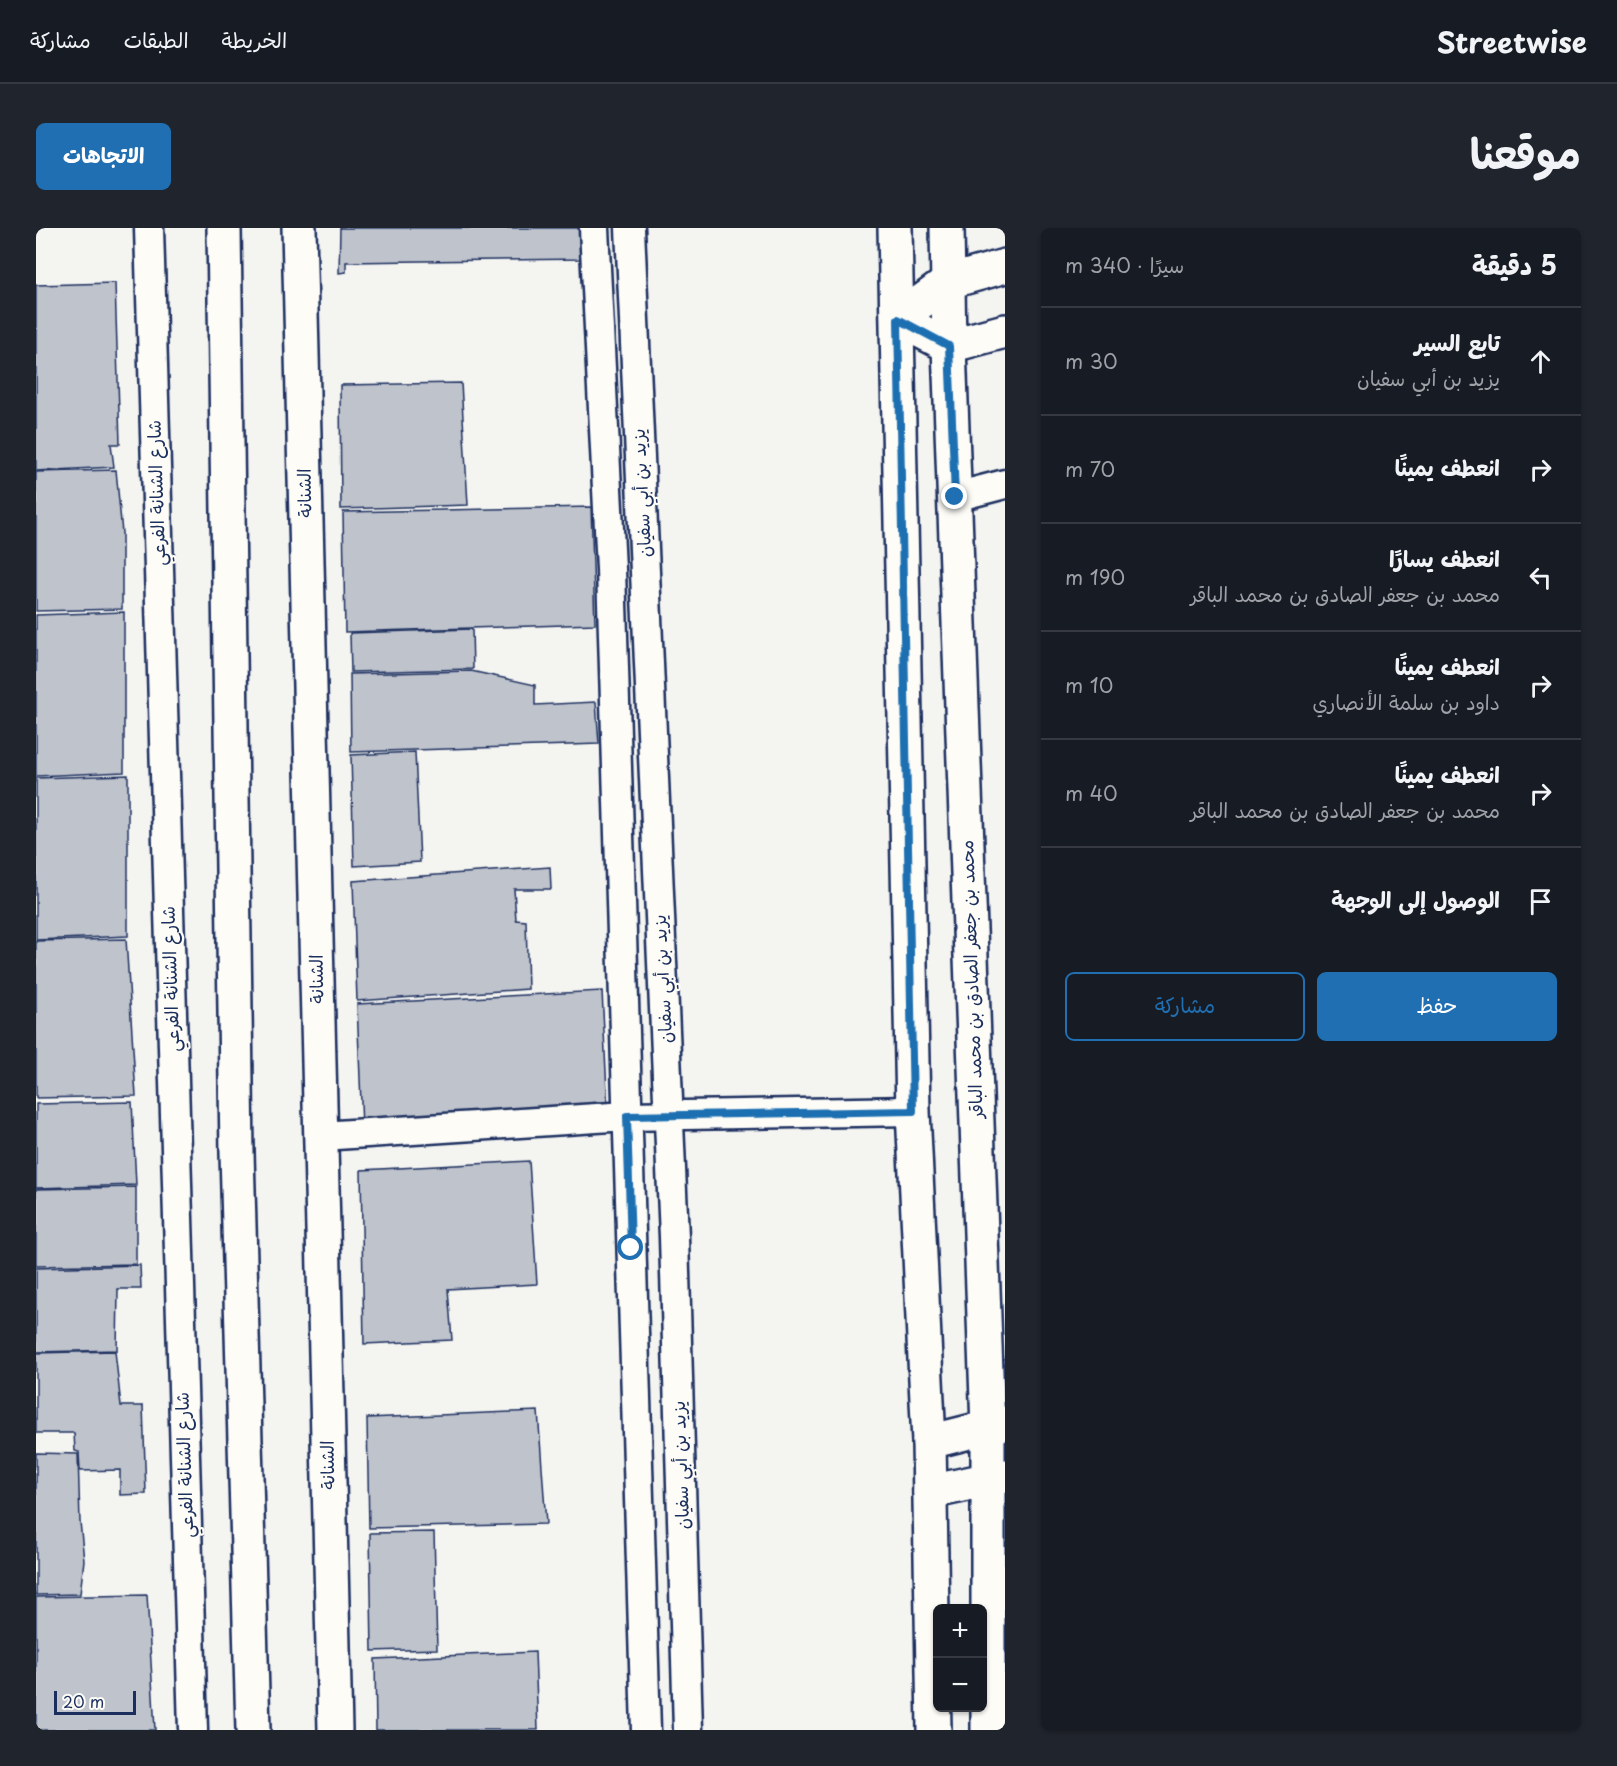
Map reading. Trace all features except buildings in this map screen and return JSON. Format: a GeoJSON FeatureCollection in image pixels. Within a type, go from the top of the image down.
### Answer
{"type":"FeatureCollection","features":[{"type":"Feature","properties":{"kind":"street","name":"شارع الشنانة الفرعي"},"geometry":{"type":"LineString","coordinates":[[149,228],[193,1730]]}},
{"type":"Feature","properties":{"kind":"street"},"geometry":{"type":"LineString","coordinates":[[224,228],[237,1141],[253,1730]]}},
{"type":"Feature","properties":{"kind":"street","name":"الشنانة"},"geometry":{"type":"LineString","coordinates":[[299,228],[335,1730]]}},
{"type":"Feature","properties":{"kind":"street","name":"يزيد بن أبي سفيان"},"geometry":{"type":"LineString","coordinates":[[594,228],[611,569],[646,1730]]}},
{"type":"Feature","properties":{"kind":"street","name":"يزيد بن أبي سفيان"},"geometry":{"type":"LineString","coordinates":[[630,228],[674,1237],[688,1730]]}},
{"type":"Feature","properties":{"kind":"street"},"geometry":{"type":"LineString","coordinates":[[895,228],[913,1111],[929,1442],[934,1730]]}},
{"type":"Feature","properties":{"kind":"street","name":"محمد بن جعفر الصادق بن محمد الباقر"},"geometry":{"type":"LineString","coordinates":[[947,228],[955,497],[996,1426],[988,1730]]}},
{"type":"Feature","properties":{"kind":"street"},"geometry":{"type":"LineString","coordinates":[[898,319],[948,282],[1005,266]]}},
{"type":"Feature","properties":{"kind":"street"},"geometry":{"type":"LineString","coordinates":[[898,319],[949,346],[1005,331]]}},
{"type":"Feature","properties":{"kind":"street"},"geometry":{"type":"LineString","coordinates":[[955,497],[1005,484]]}},
{"type":"Feature","properties":{"kind":"street"},"geometry":{"type":"LineString","coordinates":[[321,1136],[627,1116],[913,1111]]}},
{"type":"Feature","properties":{"kind":"street"},"geometry":{"type":"LineString","coordinates":[[929,1442],[996,1426]]}},
{"type":"Feature","properties":{"kind":"street"},"geometry":{"type":"LineString","coordinates":[[930,1492],[996,1479]]}},
{"type":"Feature","properties":{"kind":"route"},"geometry":{"type":"LineString","coordinates":[[631,1248],[627,1116],[913,1111],[898,319],[949,346],[955,497]]}}]}
